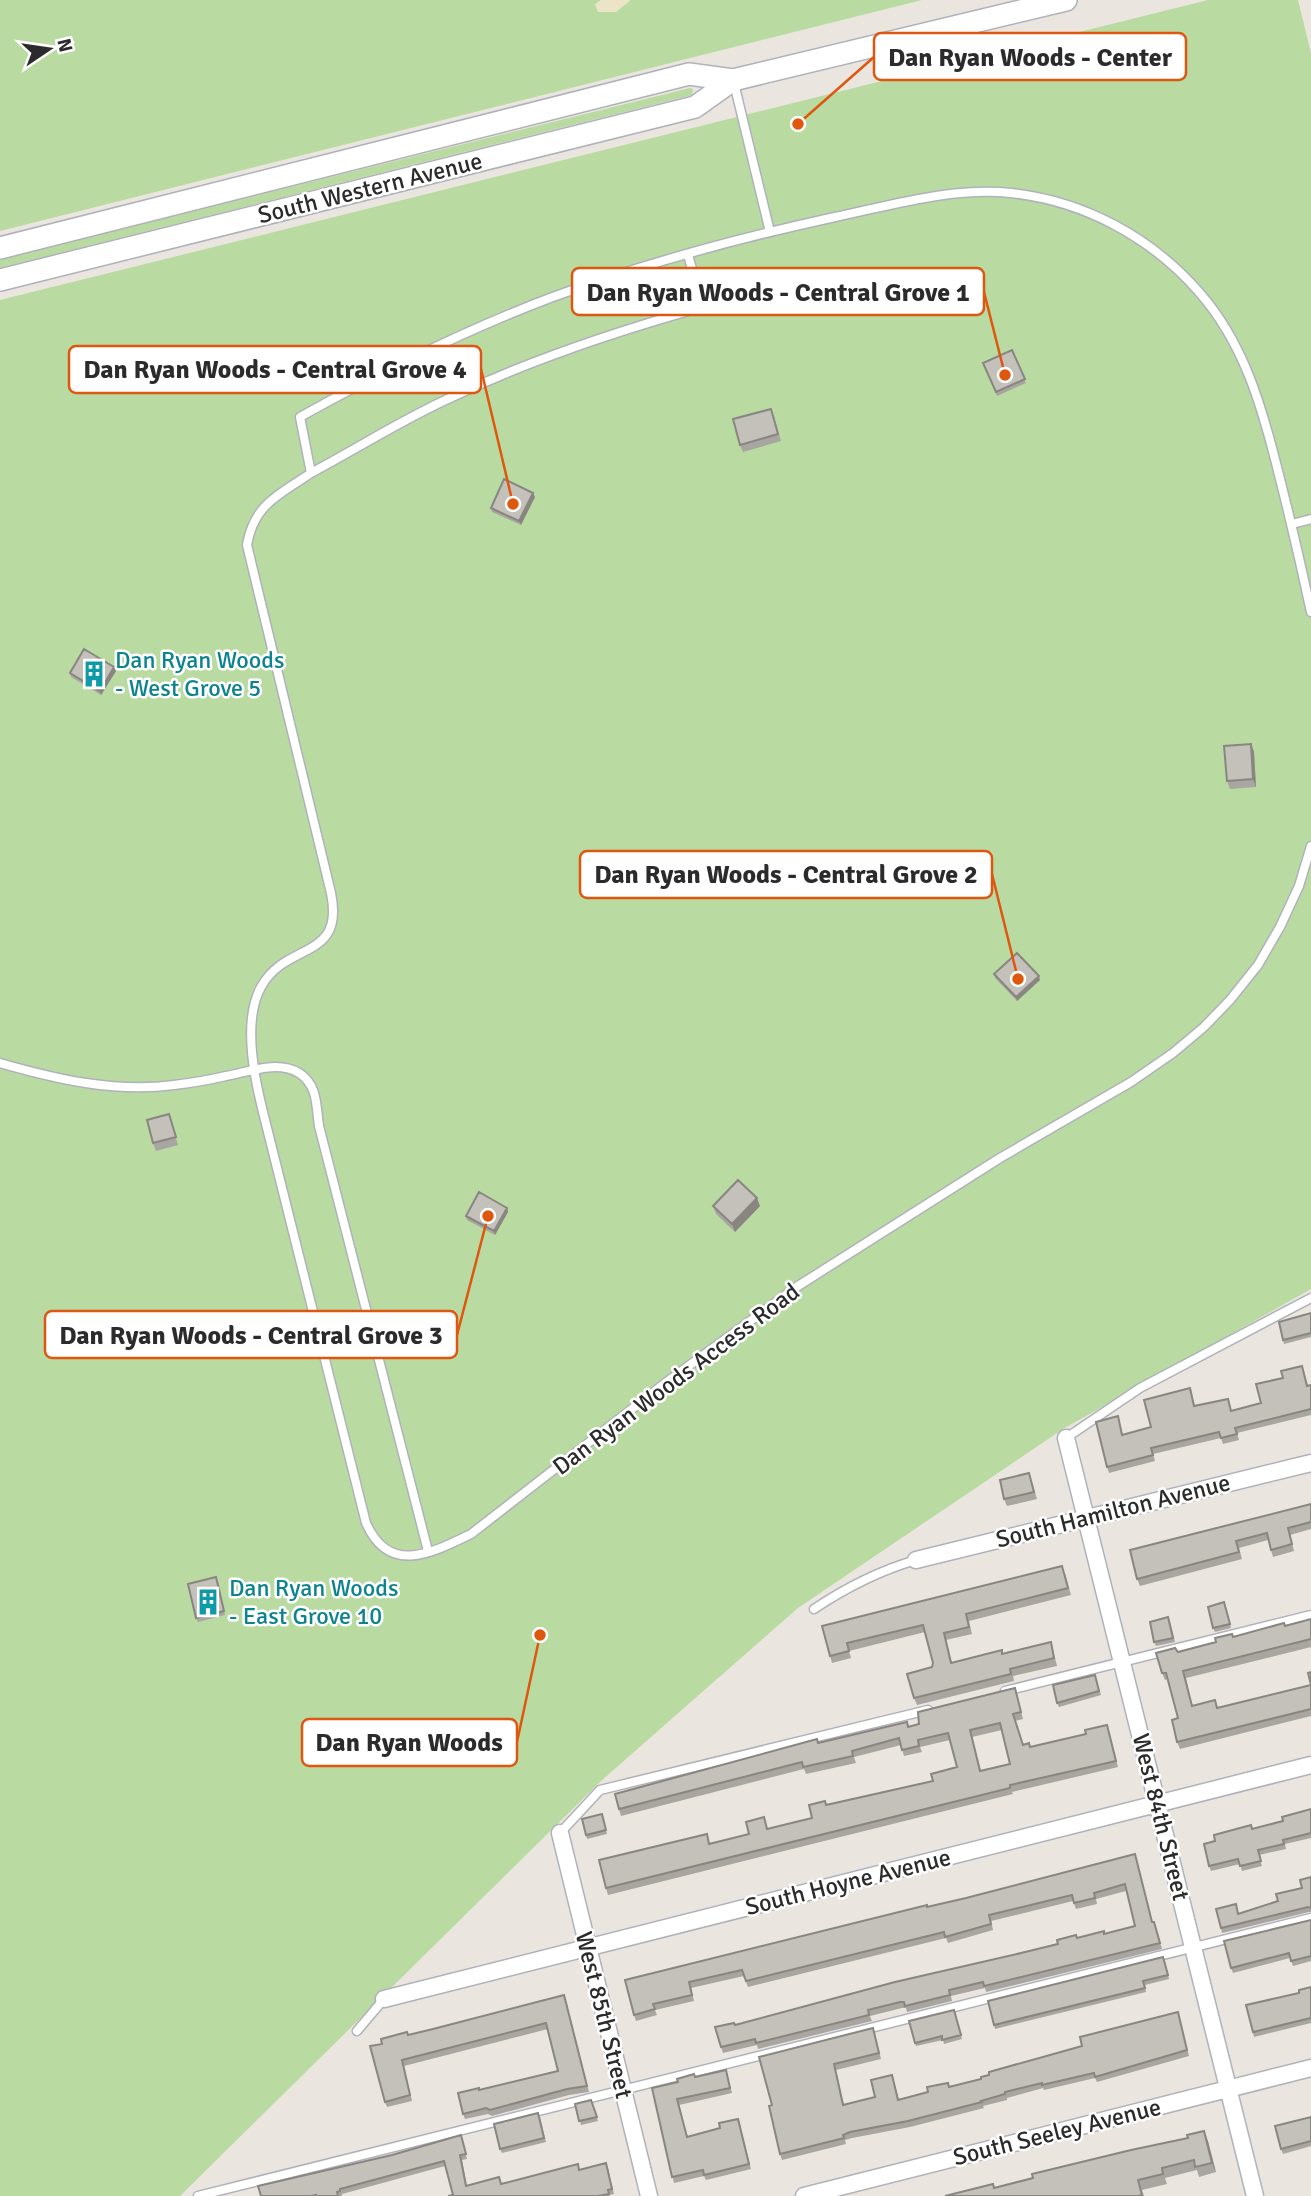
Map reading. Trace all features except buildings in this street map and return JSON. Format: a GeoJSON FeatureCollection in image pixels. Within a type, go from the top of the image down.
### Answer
{"type":"FeatureCollection","features":[{"type":"Feature","properties":{"kind":"main road","name":"South Western Avenue"},"geometry":{"type":"LineString","coordinates":[[0,248],[689,74],[733,80],[1066,0]]}},
{"type":"Feature","properties":{"kind":"main road","name":"South Western Avenue"},"geometry":{"type":"LineString","coordinates":[[0,280],[695,107],[733,80]]}},
{"type":"Feature","properties":{"kind":"street","name":"West 84th Street"},"geometry":{"type":"LineString","coordinates":[[1066,1438],[1255,2196]]}},
{"type":"Feature","properties":{"kind":"street","name":"South Hamilton Avenue"},"geometry":{"type":"LineString","coordinates":[[916,1560],[1311,1463]]}},
{"type":"Feature","properties":{"kind":"street","name":"South Hoyne Avenue"},"geometry":{"type":"LineString","coordinates":[[384,1999],[1311,1765]]}},
{"type":"Feature","properties":{"kind":"street","name":"West 85th Street"},"geometry":{"type":"LineString","coordinates":[[560,1833],[649,2196]]}},
{"type":"Feature","properties":{"kind":"street","name":"South Seeley Avenue"},"geometry":{"type":"LineString","coordinates":[[804,2196],[1311,2068]]}},
{"type":"Feature","properties":{"kind":"lane"},"geometry":{"type":"LineString","coordinates":[[733,80],[770,232]]}},
{"type":"Feature","properties":{"kind":"lane"},"geometry":{"type":"LineString","coordinates":[[311,473],[300,417],[394,367],[498,319],[597,282],[770,232],[923,198],[967,192],[1011,194],[1053,201],[1094,214],[1133,235],[1170,262],[1200,294],[1229,333],[1250,376],[1263,413],[1292,524],[1311,612]]}},
{"type":"Feature","properties":{"kind":"lane","name":"Dan Ryan Woods Access Road"},"geometry":{"type":"LineString","coordinates":[[688,255],[703,307],[559,351],[412,417],[311,473],[264,506],[250,526],[247,545],[335,909],[334,923],[327,938],[286,961],[272,972],[261,986],[254,1003],[252,1023],[254,1070],[366,1523],[374,1540],[396,1556],[414,1555],[449,1545],[490,1520],[668,1381],[798,1286],[1000,1158],[1131,1082],[1173,1053],[1205,1027],[1258,965],[1294,896],[1311,846]]}},
{"type":"Feature","properties":{"kind":"lane"},"geometry":{"type":"LineString","coordinates":[[1292,524],[1311,519]]}},
{"type":"Feature","properties":{"kind":"lane"},"geometry":{"type":"LineString","coordinates":[[0,1063],[47,1076],[102,1086],[170,1086],[275,1067],[299,1073],[314,1090],[319,1126],[428,1551]]}},
{"type":"Feature","properties":{"kind":"lane"},"geometry":{"type":"LineString","coordinates":[[1066,1438],[1140,1388],[1311,1298]]}},
{"type":"Feature","properties":{"kind":"lane"},"geometry":{"type":"LineString","coordinates":[[814,1609],[843,1589],[916,1560]]}},
{"type":"Feature","properties":{"kind":"lane"},"geometry":{"type":"LineString","coordinates":[[990,1695],[1311,1615]]}},
{"type":"Feature","properties":{"kind":"lane"},"geometry":{"type":"LineString","coordinates":[[560,1833],[600,1790],[936,1708]]}},
{"type":"Feature","properties":{"kind":"lane"},"geometry":{"type":"LineString","coordinates":[[198,2196],[1311,1918]]}},
{"type":"Feature","properties":{"kind":"lane"},"geometry":{"type":"LineString","coordinates":[[357,2031],[384,1999]]}},
{"type":"Feature","properties":{"kind":"green space"},"geometry":{"type":"Polygon","coordinates":[[[0,0],[922,0],[0,231],[0,0]]]}},
{"type":"Feature","properties":{"kind":"green space"},"geometry":{"type":"Polygon","coordinates":[[[1208,0],[1298,0],[1311,53],[1311,1289],[1063,1429],[798,1608],[601,1781],[180,2196],[0,2196],[0,300],[1208,0]]]}},
{"type":"Feature","properties":{"kind":"green space"},"geometry":{"type":"Polygon","coordinates":[[[693,89],[692,95],[0,268],[0,259],[693,89]]]}},
{"type":"Feature","properties":{"kind":"sand"},"geometry":{"type":"Polygon","coordinates":[[[601,0],[631,0],[616,12],[598,12],[595,4],[601,0]]]}},
{"type":"Feature","properties":{"kind":"place","name":"Dan Ryan Woods - Center"},"geometry":{"type":"Point","coordinates":[798,124]}},
{"type":"Feature","properties":{"kind":"place","name":"Dan Ryan Woods - Central Grove 1"},"geometry":{"type":"Point","coordinates":[1005,375]}},
{"type":"Feature","properties":{"kind":"place","name":"Dan Ryan Woods - Central Grove 4"},"geometry":{"type":"Point","coordinates":[513,504]}},
{"type":"Feature","properties":{"kind":"place","name":"Dan Ryan Woods - West Grove 5"},"geometry":{"type":"Point","coordinates":[94,674]}},
{"type":"Feature","properties":{"kind":"place","name":"Dan Ryan Woods - Central Grove 2"},"geometry":{"type":"Point","coordinates":[1018,979]}},
{"type":"Feature","properties":{"kind":"place","name":"Dan Ryan Woods - Central Grove 3"},"geometry":{"type":"Point","coordinates":[488,1216]}},
{"type":"Feature","properties":{"kind":"place","name":"Dan Ryan Woods - East Grove 10"},"geometry":{"type":"Point","coordinates":[208,1602]}},
{"type":"Feature","properties":{"kind":"place","name":"Dan Ryan Woods"},"geometry":{"type":"Point","coordinates":[540,1635]}}]}
